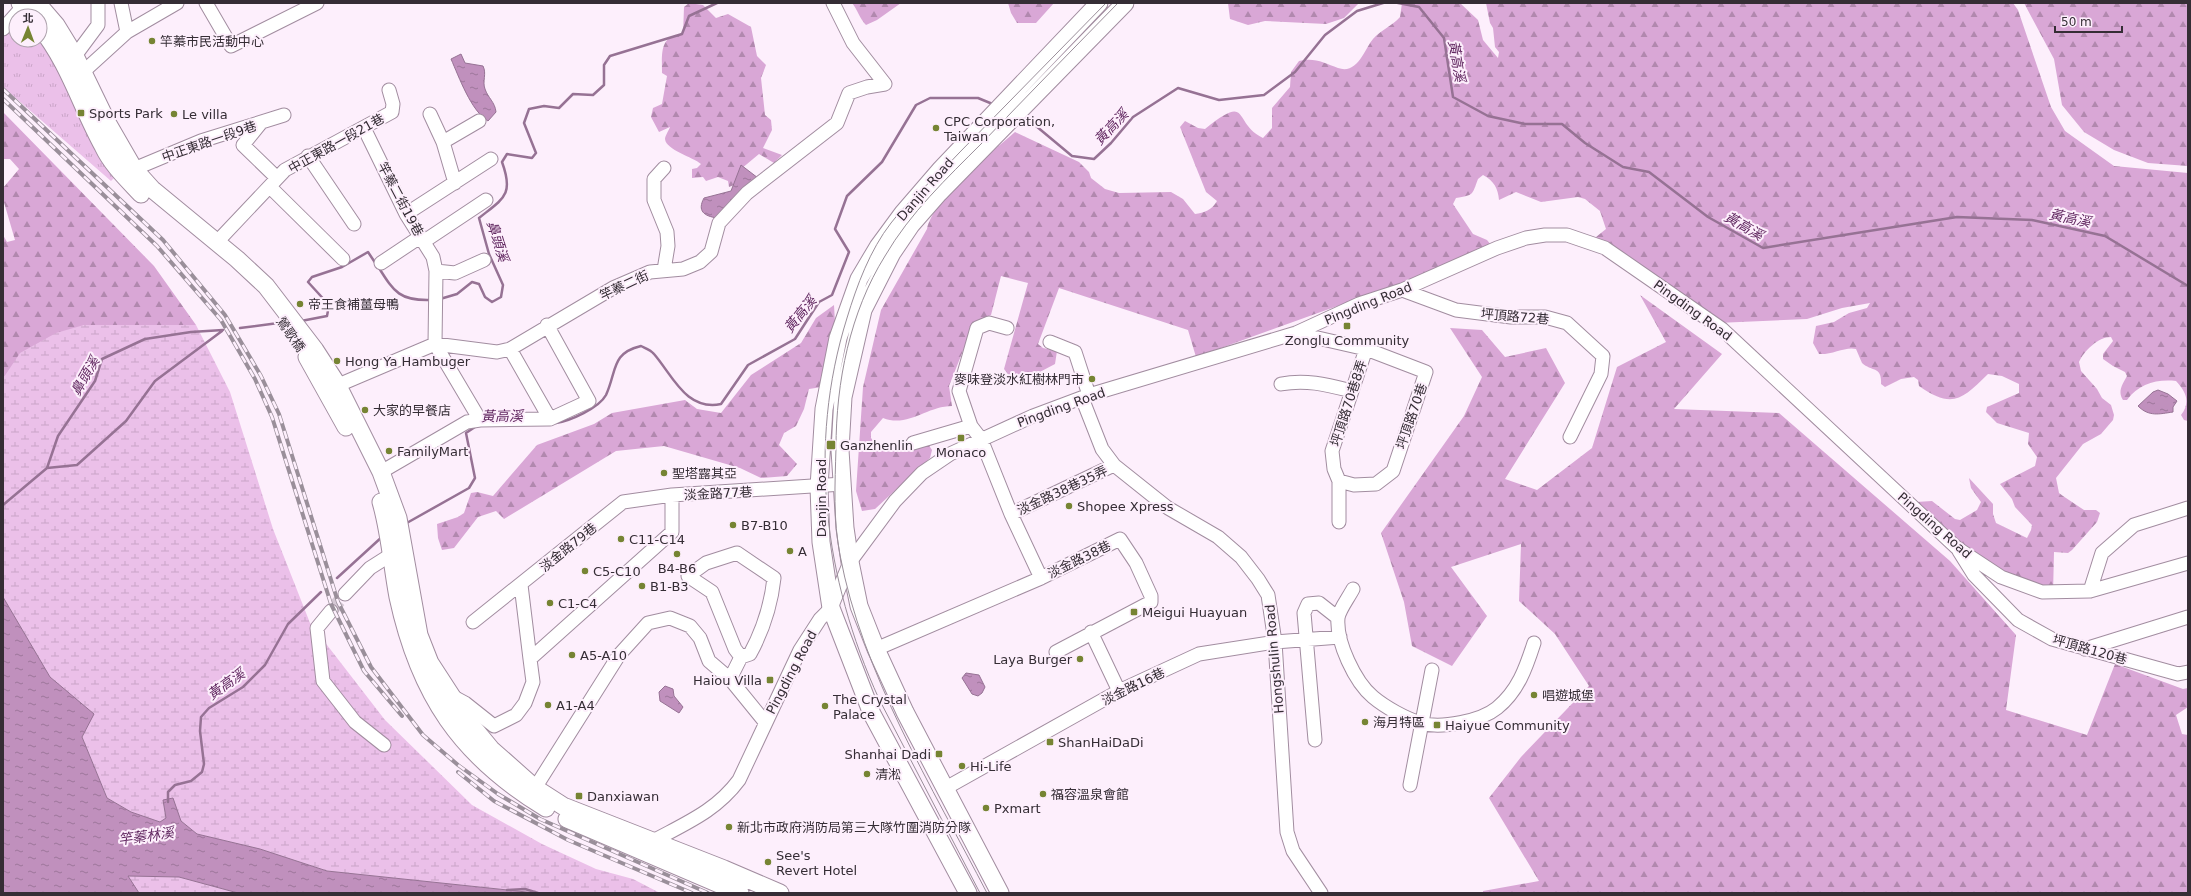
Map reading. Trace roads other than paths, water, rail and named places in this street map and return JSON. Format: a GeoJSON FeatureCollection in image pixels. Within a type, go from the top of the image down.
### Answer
{"type":"FeatureCollection","features":[{"type":"Feature","properties":{"kind":"main road","name":"Danjin Road"},"geometry":{"type":"LineString","coordinates":[[968,893],[872,714],[831,608],[821,542],[819,487],[824,409],[828,381],[838,338],[859,279],[878,247],[903,213],[941,169],[1099,3]]}},
{"type":"Feature","properties":{"kind":"main road","name":"Danjin Road"},"geometry":{"type":"LineString","coordinates":[[1000,893],[944,789],[905,712],[876,649],[859,606],[850,562],[840,450],[844,397],[863,310],[892,253],[911,225],[939,193],[1125,3]]}},
{"type":"Feature","properties":{"kind":"main road"},"geometry":{"type":"LineString","coordinates":[[27,6],[56,25],[75,56],[77,74],[103,147],[118,169],[141,194],[280,311]]}},
{"type":"Feature","properties":{"kind":"main road"},"geometry":{"type":"LineString","coordinates":[[48,37],[77,74],[134,169],[152,189],[237,259],[266,286],[280,311]]}},
{"type":"Feature","properties":{"kind":"main road","name":"鶯歌橋"},"geometry":{"type":"LineString","coordinates":[[280,311],[311,353],[331,388]]}},
{"type":"Feature","properties":{"kind":"main road"},"geometry":{"type":"LineString","coordinates":[[331,388],[380,472],[392,519],[398,556],[419,635],[430,663],[467,720],[491,749],[535,788],[563,806],[740,893]]}},
{"type":"Feature","properties":{"kind":"main road"},"geometry":{"type":"LineString","coordinates":[[331,388],[378,493],[392,519]]}},
{"type":"Feature","properties":{"kind":"main road"},"geometry":{"type":"LineString","coordinates":[[398,556],[401,610],[418,667],[435,700],[458,734],[480,759],[529,798],[554,814],[780,893]]}},
{"type":"Feature","properties":{"kind":"street"},"geometry":{"type":"LineString","coordinates":[[75,56],[98,25],[98,3]]}},
{"type":"Feature","properties":{"kind":"street"},"geometry":{"type":"LineString","coordinates":[[121,3],[127,32]]}},
{"type":"Feature","properties":{"kind":"street"},"geometry":{"type":"LineString","coordinates":[[77,74],[127,32],[177,3]]}},
{"type":"Feature","properties":{"kind":"street"},"geometry":{"type":"LineString","coordinates":[[206,3],[231,46],[317,3]]}},
{"type":"Feature","properties":{"kind":"street","name":"竿蓁二街"},"geometry":{"type":"LineString","coordinates":[[331,388],[435,344],[497,352],[510,349],[548,325],[613,288],[650,272],[682,269],[700,262],[711,252],[719,223],[747,193],[837,123],[849,93],[867,87],[885,84],[853,43],[833,3]]}},
{"type":"Feature","properties":{"kind":"street"},"geometry":{"type":"LineString","coordinates":[[3,29],[27,6]]}},
{"type":"Feature","properties":{"kind":"street","name":"中正東路一段21巷"},"geometry":{"type":"LineString","coordinates":[[216,243],[285,170],[308,156],[392,112],[393,104],[389,90]]}},
{"type":"Feature","properties":{"kind":"street"},"geometry":{"type":"LineString","coordinates":[[430,114],[443,142],[455,183]]}},
{"type":"Feature","properties":{"kind":"street","name":"中正東路一段9巷"},"geometry":{"type":"LineString","coordinates":[[134,169],[201,141],[260,124],[284,115]]}},
{"type":"Feature","properties":{"kind":"street"},"geometry":{"type":"LineString","coordinates":[[443,142],[479,121]]}},
{"type":"Feature","properties":{"kind":"street"},"geometry":{"type":"LineString","coordinates":[[260,124],[243,145],[343,259]]}},
{"type":"Feature","properties":{"kind":"street","name":"竿蓁二街19巷"},"geometry":{"type":"LineString","coordinates":[[364,128],[406,214],[433,257],[436,271],[434,289],[435,344]]}},
{"type":"Feature","properties":{"kind":"street"},"geometry":{"type":"LineString","coordinates":[[308,156],[354,224]]}},
{"type":"Feature","properties":{"kind":"street"},"geometry":{"type":"LineString","coordinates":[[406,214],[490,160]]}},
{"type":"Feature","properties":{"kind":"street"},"geometry":{"type":"LineString","coordinates":[[664,168],[654,179],[654,200],[667,232],[668,246],[664,270]]}},
{"type":"Feature","properties":{"kind":"street"},"geometry":{"type":"LineString","coordinates":[[381,263],[486,200]]}},
{"type":"Feature","properties":{"kind":"street","name":"Pingding Road"},"geometry":{"type":"LineString","coordinates":[[649,848],[710,810],[728,795],[739,780],[800,650],[820,619],[831,608],[850,562],[895,501],[922,473],[950,454],[1033,416],[1085,396],[1296,333],[1359,304],[1402,290],[1496,248],[1526,238],[1545,235],[1567,236],[1605,248],[1722,329],[1957,548],[2001,577],[2042,592],[2090,591],[2188,563]]}},
{"type":"Feature","properties":{"kind":"street"},"geometry":{"type":"LineString","coordinates":[[436,271],[455,273],[484,260]]}},
{"type":"Feature","properties":{"kind":"street","name":"坪頂路72巷"},"geometry":{"type":"LineString","coordinates":[[1402,290],[1456,310],[1511,317],[1545,317],[1567,323],[1603,356],[1601,374],[1570,437]]}},
{"type":"Feature","properties":{"kind":"street"},"geometry":{"type":"LineString","coordinates":[[1007,328],[989,323],[977,328],[959,391],[971,426],[981,439],[1010,514],[1041,578]]}},
{"type":"Feature","properties":{"kind":"street"},"geometry":{"type":"LineString","coordinates":[[380,472],[467,422],[480,420],[550,419],[589,401],[548,325]]}},
{"type":"Feature","properties":{"kind":"street","name":"坪頂路70巷"},"geometry":{"type":"LineString","coordinates":[[1296,333],[1366,349],[1426,372],[1392,472],[1376,484],[1354,484],[1339,481]]}},
{"type":"Feature","properties":{"kind":"street","name":"Hongshulin Road"},"geometry":{"type":"LineString","coordinates":[[1050,342],[1076,352],[1085,396],[1099,443],[1114,465],[1168,508],[1218,537],[1241,557],[1268,595],[1275,642],[1287,832],[1293,851],[1321,893]]}},
{"type":"Feature","properties":{"kind":"street"},"geometry":{"type":"LineString","coordinates":[[435,344],[480,420]]}},
{"type":"Feature","properties":{"kind":"street"},"geometry":{"type":"LineString","coordinates":[[510,349],[550,419]]}},
{"type":"Feature","properties":{"kind":"street","name":"坪頂路70巷8弄"},"geometry":{"type":"LineString","coordinates":[[1339,481],[1334,469],[1332,451],[1366,349]]}},
{"type":"Feature","properties":{"kind":"street"},"geometry":{"type":"LineString","coordinates":[[1281,384],[1294,381],[1315,382],[1352,391]]}},
{"type":"Feature","properties":{"kind":"street"},"geometry":{"type":"LineString","coordinates":[[913,443],[971,426]]}},
{"type":"Feature","properties":{"kind":"street","name":"淡金路38巷35弄"},"geometry":{"type":"LineString","coordinates":[[1010,514],[1114,465]]}},
{"type":"Feature","properties":{"kind":"street"},"geometry":{"type":"LineString","coordinates":[[1339,481],[1339,522]]}},
{"type":"Feature","properties":{"kind":"street","name":"淡金路77巷"},"geometry":{"type":"LineString","coordinates":[[530,659],[672,532],[672,495],[819,487],[843,484]]}},
{"type":"Feature","properties":{"kind":"street","name":"淡金路79巷"},"geometry":{"type":"LineString","coordinates":[[473,622],[623,502],[672,495]]}},
{"type":"Feature","properties":{"kind":"street"},"geometry":{"type":"LineString","coordinates":[[2090,591],[2102,553],[2134,525],[2188,508]]}},
{"type":"Feature","properties":{"kind":"street","name":"淡金路38巷"},"geometry":{"type":"LineString","coordinates":[[876,649],[1041,578],[1120,539],[1138,562],[1151,596],[1151,602],[1091,632],[1056,652]]}},
{"type":"Feature","properties":{"kind":"street","name":"坪頂路120巷"},"geometry":{"type":"LineString","coordinates":[[1957,548],[1974,575],[2018,620],[2052,639],[2178,674],[2188,672]]}},
{"type":"Feature","properties":{"kind":"street"},"geometry":{"type":"LineString","coordinates":[[730,679],[741,657],[750,654],[760,635],[772,600],[774,578],[737,553],[706,563],[688,576],[712,592],[735,649],[741,657]]}},
{"type":"Feature","properties":{"kind":"street"},"geometry":{"type":"LineString","coordinates":[[345,594],[370,568],[398,556]]}},
{"type":"Feature","properties":{"kind":"street"},"geometry":{"type":"LineString","coordinates":[[450,696],[465,703],[494,726],[503,723],[516,715],[525,703],[533,682],[521,585]]}},
{"type":"Feature","properties":{"kind":"street"},"geometry":{"type":"LineString","coordinates":[[1353,589],[1338,618],[1340,637],[1345,657],[1373,697],[1397,712],[1421,724],[1449,725],[1475,718],[1496,709],[1514,691],[1525,672],[1534,643]]}},
{"type":"Feature","properties":{"kind":"street"},"geometry":{"type":"LineString","coordinates":[[1315,740],[1304,613],[1308,604],[1319,603],[1338,618]]}},
{"type":"Feature","properties":{"kind":"street"},"geometry":{"type":"LineString","coordinates":[[331,611],[317,628],[323,681],[355,722],[384,745]]}},
{"type":"Feature","properties":{"kind":"street"},"geometry":{"type":"LineString","coordinates":[[2085,649],[2188,617]]}},
{"type":"Feature","properties":{"kind":"street"},"geometry":{"type":"LineString","coordinates":[[535,788],[619,655],[648,623],[670,618],[690,626],[700,638],[709,661],[730,679],[765,722]]}},
{"type":"Feature","properties":{"kind":"street"},"geometry":{"type":"LineString","coordinates":[[1091,632],[1120,691]]}},
{"type":"Feature","properties":{"kind":"street","name":"淡金路16巷"},"geometry":{"type":"LineString","coordinates":[[944,789],[1120,691],[1199,654],[1275,642],[1340,637]]}},
{"type":"Feature","properties":{"kind":"street"},"geometry":{"type":"LineString","coordinates":[[1410,784],[1432,670]]}},
{"type":"Feature","properties":{"kind":"water"},"geometry":{"type":"Polygon","coordinates":[[[461,54],[465,63],[483,66],[485,72],[485,89],[494,105],[496,112],[488,121],[476,110],[471,102],[451,59],[461,54]]]}},
{"type":"Feature","properties":{"kind":"water"},"geometry":{"type":"Polygon","coordinates":[[[741,165],[758,178],[717,218],[705,214],[701,206],[704,198],[731,191],[741,165]]]}},
{"type":"Feature","properties":{"kind":"water"},"geometry":{"type":"Polygon","coordinates":[[[2158,390],[2168,394],[2177,401],[2173,407],[2173,412],[2154,414],[2146,412],[2138,406],[2153,392],[2158,390]]]}},
{"type":"Feature","properties":{"kind":"water"},"geometry":{"type":"Polygon","coordinates":[[[3,597],[50,677],[94,714],[82,737],[107,798],[131,812],[160,822],[166,818],[163,800],[173,798],[181,821],[197,834],[260,849],[327,871],[536,893],[238,893],[179,877],[128,876],[139,893],[3,893],[3,597]]]}},
{"type":"Feature","properties":{"kind":"water"},"geometry":{"type":"Polygon","coordinates":[[[966,673],[979,675],[985,687],[982,693],[978,696],[972,694],[962,678],[966,673]]]}},
{"type":"Feature","properties":{"kind":"water"},"geometry":{"type":"Polygon","coordinates":[[[665,686],[673,689],[674,696],[683,707],[679,713],[660,701],[659,692],[665,686]]]}},
{"type":"Feature","properties":{"kind":"waterway","name":"鼻頭溪"},"geometry":{"type":"LineString","coordinates":[[440,299],[457,294],[472,282],[479,284],[485,297],[492,302],[501,297],[503,285],[489,254],[479,218],[500,200],[507,189],[507,182],[502,162],[507,154],[532,158],[536,153],[524,123],[529,109],[544,106],[559,108],[573,94],[593,95],[604,85],[604,65],[610,56],[682,34],[689,16],[717,3]]}},
{"type":"Feature","properties":{"kind":"waterway","name":"黃高溪"},"geometry":{"type":"LineString","coordinates":[[1024,116],[1072,156],[1094,159],[1111,143],[1133,117],[1178,88],[1219,100],[1264,95],[1295,72],[1325,35],[1357,11],[1383,3]]}},
{"type":"Feature","properties":{"kind":"waterway","name":"黃高溪"},"geometry":{"type":"LineString","coordinates":[[1398,3],[1419,7],[1444,38],[1453,97],[1488,116],[1525,124],[1562,124],[1585,143],[1623,167],[1649,172],[1708,217],[1763,248],[1957,217],[2032,220],[2105,236],[2188,286]]}},
{"type":"Feature","properties":{"kind":"waterway","name":"黃高溪"},"geometry":{"type":"LineString","coordinates":[[556,423],[576,417],[597,405],[606,395],[616,364],[620,358],[624,353],[641,346],[653,353],[674,381],[689,397],[698,402],[709,405],[721,404],[748,365],[795,339],[819,302],[832,295],[849,252],[835,229],[847,196],[882,162],[916,105],[930,98],[978,98],[995,105]]}},
{"type":"Feature","properties":{"kind":"waterway","name":"鼻頭溪"},"geometry":{"type":"LineString","coordinates":[[301,321],[327,316],[329,305],[308,282],[312,277],[342,267],[368,252],[376,264]]}},
{"type":"Feature","properties":{"kind":"waterway","name":"鼻頭溪"},"geometry":{"type":"LineString","coordinates":[[379,268],[394,289],[405,297],[420,300],[431,300]]}},
{"type":"Feature","properties":{"kind":"waterway","name":"鼻頭溪"},"geometry":{"type":"LineString","coordinates":[[240,328],[286,322]]}},
{"type":"Feature","properties":{"kind":"waterway","name":"鼻頭溪"},"geometry":{"type":"LineString","coordinates":[[3,505],[47,468],[58,436],[95,381],[102,359],[145,339],[191,332],[223,330]]}},
{"type":"Feature","properties":{"kind":"waterway","name":"鼻頭溪"},"geometry":{"type":"LineString","coordinates":[[47,468],[77,465],[126,421],[155,381],[222,331]]}},
{"type":"Feature","properties":{"kind":"waterway","name":"黃高溪"},"geometry":{"type":"LineString","coordinates":[[405,524],[469,488],[475,478],[466,433],[475,427]]}},
{"type":"Feature","properties":{"kind":"waterway","name":"黃高溪"},"geometry":{"type":"LineString","coordinates":[[337,578],[383,536]]}},
{"type":"Feature","properties":{"kind":"waterway","name":"黃高溪"},"geometry":{"type":"LineString","coordinates":[[168,802],[168,792],[175,785],[191,781],[202,772],[204,764],[200,731],[201,717],[209,708],[243,687],[265,665],[288,624],[321,592]]}},
{"type":"Feature","properties":{"kind":"waterway","name":"竿蓁林溪"},"geometry":{"type":"LineString","coordinates":[[507,890],[525,889],[538,893]]}},
{"type":"Feature","properties":{"kind":"tunnel"},"geometry":{"type":"LineString","coordinates":[[331,611],[345,594]]}},
{"type":"Feature","properties":{"kind":"tram line"},"geometry":{"type":"LineString","coordinates":[[980,893],[879,699],[860,653],[845,606],[834,559],[827,511],[825,463],[827,415],[835,366],[847,318],[870,256],[883,233],[907,204],[951,162],[1106,3]]}},
{"type":"Feature","properties":{"kind":"tram line"},"geometry":{"type":"LineString","coordinates":[[987,893],[922,771],[901,728],[882,686],[850,599],[840,555],[835,515],[837,423],[842,373],[847,348],[863,300],[885,256],[906,225],[943,183],[1118,3]]}},
{"type":"Feature","properties":{"kind":"railway"},"geometry":{"type":"LineString","coordinates":[[3,89],[163,240],[225,315],[261,376],[279,414],[338,602],[371,667],[423,735],[458,765],[498,794],[540,819],[708,893]]}},
{"type":"Feature","properties":{"kind":"railway"},"geometry":{"type":"LineString","coordinates":[[3,99],[157,246],[221,320],[255,379],[272,417],[331,604],[364,671],[402,716]]}},
{"type":"Feature","properties":{"kind":"railway"},"geometry":{"type":"LineString","coordinates":[[458,772],[494,801],[568,840],[692,893]]}},
{"type":"Feature","properties":{"kind":"place","name":"竿蓁市民活動中心"},"geometry":{"type":"Point","coordinates":[152,41]}},
{"type":"Feature","properties":{"kind":"place","name":"Sports Park"},"geometry":{"type":"Point","coordinates":[81,113]}},
{"type":"Feature","properties":{"kind":"place","name":"Le villa"},"geometry":{"type":"Point","coordinates":[174,114]}},
{"type":"Feature","properties":{"kind":"place","name":"CPC Corporation, Taiwan"},"geometry":{"type":"Point","coordinates":[936,128]}},
{"type":"Feature","properties":{"kind":"place","name":"帝王食補薑母鴨"},"geometry":{"type":"Point","coordinates":[300,304]}},
{"type":"Feature","properties":{"kind":"place","name":"Zonglu Community"},"geometry":{"type":"Point","coordinates":[1347,326]}},
{"type":"Feature","properties":{"kind":"place","name":"Hong Ya Hambuger"},"geometry":{"type":"Point","coordinates":[337,361]}},
{"type":"Feature","properties":{"kind":"place","name":"麥味登淡水紅樹林門市"},"geometry":{"type":"Point","coordinates":[1092,379]}},
{"type":"Feature","properties":{"kind":"place","name":"大家的早餐店"},"geometry":{"type":"Point","coordinates":[365,410]}},
{"type":"Feature","properties":{"kind":"place","name":"Monaco"},"geometry":{"type":"Point","coordinates":[961,438]}},
{"type":"Feature","properties":{"kind":"place","name":"Ganzhenlin"},"geometry":{"type":"Point","coordinates":[831,445]}},
{"type":"Feature","properties":{"kind":"place","name":"FamilyMart"},"geometry":{"type":"Point","coordinates":[389,451]}},
{"type":"Feature","properties":{"kind":"place","name":"聖塔露其亞"},"geometry":{"type":"Point","coordinates":[664,473]}},
{"type":"Feature","properties":{"kind":"place","name":"Shopee Xpress"},"geometry":{"type":"Point","coordinates":[1069,506]}},
{"type":"Feature","properties":{"kind":"place","name":"B7-B10"},"geometry":{"type":"Point","coordinates":[733,525]}},
{"type":"Feature","properties":{"kind":"place","name":"C11-C14"},"geometry":{"type":"Point","coordinates":[621,539]}},
{"type":"Feature","properties":{"kind":"place","name":"A"},"geometry":{"type":"Point","coordinates":[790,551]}},
{"type":"Feature","properties":{"kind":"place","name":"B4-B6"},"geometry":{"type":"Point","coordinates":[677,554]}},
{"type":"Feature","properties":{"kind":"place","name":"C5-C10"},"geometry":{"type":"Point","coordinates":[585,571]}},
{"type":"Feature","properties":{"kind":"place","name":"B1-B3"},"geometry":{"type":"Point","coordinates":[642,586]}},
{"type":"Feature","properties":{"kind":"place","name":"C1-C4"},"geometry":{"type":"Point","coordinates":[550,603]}},
{"type":"Feature","properties":{"kind":"place","name":"Meigui Huayuan"},"geometry":{"type":"Point","coordinates":[1134,612]}},
{"type":"Feature","properties":{"kind":"place","name":"A5-A10"},"geometry":{"type":"Point","coordinates":[572,655]}},
{"type":"Feature","properties":{"kind":"place","name":"Laya Burger"},"geometry":{"type":"Point","coordinates":[1080,659]}},
{"type":"Feature","properties":{"kind":"place","name":"Haiou Villa"},"geometry":{"type":"Point","coordinates":[770,680]}},
{"type":"Feature","properties":{"kind":"place","name":"唱遊城堡"},"geometry":{"type":"Point","coordinates":[1534,695]}},
{"type":"Feature","properties":{"kind":"place","name":"A1-A4"},"geometry":{"type":"Point","coordinates":[548,705]}},
{"type":"Feature","properties":{"kind":"place","name":"The Crystal Palace"},"geometry":{"type":"Point","coordinates":[825,706]}},
{"type":"Feature","properties":{"kind":"place","name":"海月特區"},"geometry":{"type":"Point","coordinates":[1365,722]}},
{"type":"Feature","properties":{"kind":"place","name":"Haiyue Community"},"geometry":{"type":"Point","coordinates":[1437,725]}},
{"type":"Feature","properties":{"kind":"place","name":"ShanHaiDaDi"},"geometry":{"type":"Point","coordinates":[1050,742]}},
{"type":"Feature","properties":{"kind":"place","name":"Shanhai Dadi"},"geometry":{"type":"Point","coordinates":[939,754]}},
{"type":"Feature","properties":{"kind":"place","name":"Hi-Life"},"geometry":{"type":"Point","coordinates":[962,766]}},
{"type":"Feature","properties":{"kind":"place","name":"清淞"},"geometry":{"type":"Point","coordinates":[867,774]}},
{"type":"Feature","properties":{"kind":"place","name":"福容溫泉會館"},"geometry":{"type":"Point","coordinates":[1043,794]}},
{"type":"Feature","properties":{"kind":"place","name":"Danxiawan"},"geometry":{"type":"Point","coordinates":[579,796]}},
{"type":"Feature","properties":{"kind":"place","name":"Pxmart"},"geometry":{"type":"Point","coordinates":[986,808]}},
{"type":"Feature","properties":{"kind":"place","name":"新北市政府消防局第三大隊竹圍消防分隊"},"geometry":{"type":"Point","coordinates":[729,827]}},
{"type":"Feature","properties":{"kind":"place","name":"See's Revert Hotel"},"geometry":{"type":"Point","coordinates":[768,862]}}]}
